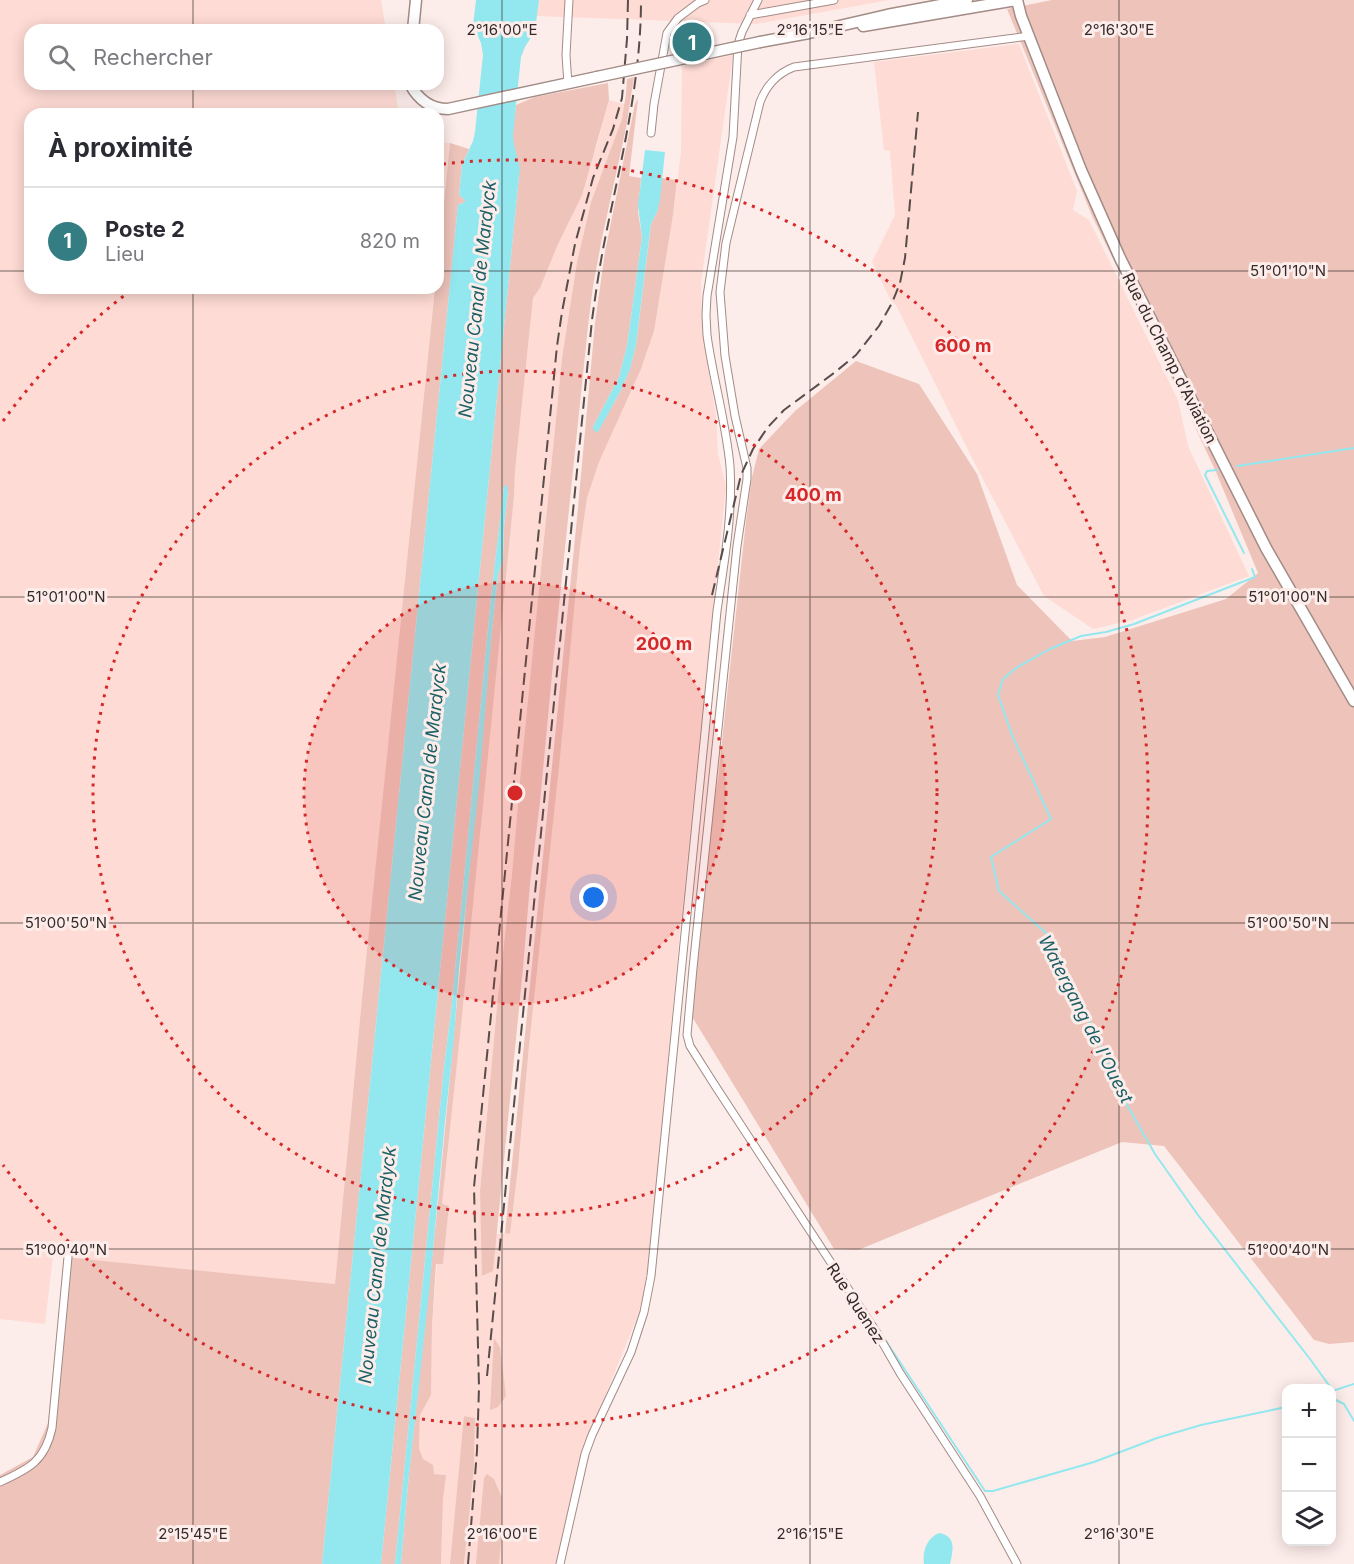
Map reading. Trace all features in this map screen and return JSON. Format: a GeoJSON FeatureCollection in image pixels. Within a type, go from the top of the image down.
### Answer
{"type":"FeatureCollection","features":[{"type":"Feature","properties":{"kind":"main road"},"geometry":{"type":"LineString","coordinates":[[407,24],[409,0]]}},
{"type":"Feature","properties":{"kind":"main road"},"geometry":{"type":"LineString","coordinates":[[414,24],[416,0]]}},
{"type":"Feature","properties":{"kind":"main road"},"geometry":{"type":"LineString","coordinates":[[809,33],[873,17],[967,0]]}},
{"type":"Feature","properties":{"kind":"main road"},"geometry":{"type":"LineString","coordinates":[[444,108],[456,108],[760,42],[887,23],[1016,0]]}},
{"type":"Feature","properties":{"kind":"main road","name":"Rue du Champ d'Aviation"},"geometry":{"type":"LineString","coordinates":[[1016,0],[1082,170],[1120,258],[1266,548],[1354,701]]}},
{"type":"Feature","properties":{"kind":"main road"},"geometry":{"type":"LineString","coordinates":[[414,90],[429,105],[438,108]]}},
{"type":"Feature","properties":{"kind":"street"},"geometry":{"type":"LineString","coordinates":[[568,0],[566,55],[568,84]]}},
{"type":"Feature","properties":{"kind":"street"},"geometry":{"type":"LineString","coordinates":[[651,133],[667,33],[678,18],[705,0]]}},
{"type":"Feature","properties":{"kind":"street"},"geometry":{"type":"LineString","coordinates":[[560,1564],[585,1454],[631,1352],[644,1312],[651,1276],[717,611],[729,513],[729,463],[708,343],[706,302],[733,137],[737,50],[758,0]]}},
{"type":"Feature","properties":{"kind":"street"},"geometry":{"type":"LineString","coordinates":[[750,15],[834,0]]}},
{"type":"Feature","properties":{"kind":"street","name":"Rue Quenez"},"geometry":{"type":"LineString","coordinates":[[1017,1564],[982,1498],[690,1046],[687,1035],[737,546],[747,479],[747,468],[724,351],[720,291],[725,249],[760,102],[766,90],[790,68],[1029,36]]}},
{"type":"Feature","properties":{"kind":"street"},"geometry":{"type":"LineString","coordinates":[[0,1482],[29,1468],[41,1456],[49,1441],[68,1257]]}},
{"type":"Feature","properties":{"kind":"shaded area"},"geometry":{"type":"Polygon","coordinates":[[[0,0],[381,0],[385,24],[24,24],[24,90],[395,90],[398,108],[24,108],[24,294],[434,294],[335,1284],[53,1256],[45,1324],[0,1319],[0,0]]]}},
{"type":"Feature","properties":{"kind":"shaded area"},"geometry":{"type":"Polygon","coordinates":[[[539,0],[889,0],[756,24],[537,16],[539,0]]]}},
{"type":"Feature","properties":{"kind":"shaded area"},"geometry":{"type":"Polygon","coordinates":[[[1052,0],[1354,0],[1354,1342],[1329,1344],[1314,1340],[1164,1146],[1122,1142],[858,1250],[834,1249],[688,1010],[698,900],[718,778],[746,521],[752,477],[759,449],[795,411],[856,361],[919,384],[977,474],[1017,585],[1072,641],[1105,637],[1226,599],[1258,573],[1216,472],[1093,218],[1007,9],[1052,0]]]}},
{"type":"Feature","properties":{"kind":"shaded area"},"geometry":{"type":"Polygon","coordinates":[[[1019,44],[1077,191],[1073,210],[1089,220],[1178,400],[1188,446],[1249,576],[1132,620],[1093,629],[1044,596],[872,262],[895,215],[890,151],[884,150],[874,62],[1019,44]]]}},
{"type":"Feature","properties":{"kind":"shaded area"},"geometry":{"type":"Polygon","coordinates":[[[733,55],[701,282],[702,325],[716,415],[718,454],[726,486],[681,920],[650,1251],[643,1299],[576,1473],[557,1564],[464,1564],[474,1467],[475,1418],[465,1416],[450,1564],[441,1564],[445,1475],[434,1474],[423,1459],[419,1448],[420,1415],[431,1395],[432,1326],[437,1264],[443,1264],[449,1206],[442,1205],[533,298],[540,288],[597,145],[609,100],[625,104],[622,119],[591,202],[577,262],[562,358],[480,1191],[483,1276],[493,1270],[496,1234],[510,1234],[580,547],[587,498],[599,462],[641,369],[654,331],[681,152],[682,66],[733,55]]]}},
{"type":"Feature","properties":{"kind":"shaded area"},"geometry":{"type":"Polygon","coordinates":[[[634,77],[626,128],[593,286],[530,884],[493,1271],[482,1276],[480,1191],[562,358],[577,262],[591,202],[622,119],[627,79],[634,77]]]}},
{"type":"Feature","properties":{"kind":"shaded area"},"geometry":{"type":"Polygon","coordinates":[[[608,83],[609,100],[582,195],[540,288],[533,298],[442,1204],[449,1206],[443,1264],[436,1264],[431,1395],[420,1415],[419,1448],[423,1459],[433,1465],[434,1474],[446,1475],[441,1564],[401,1564],[439,1193],[492,630],[498,575],[503,559],[508,491],[504,486],[395,1564],[381,1564],[519,176],[513,138],[516,105],[535,97],[608,83]]]}},
{"type":"Feature","properties":{"kind":"shaded area"},"geometry":{"type":"Polygon","coordinates":[[[638,99],[629,176],[641,178],[638,212],[642,237],[627,346],[619,377],[593,427],[598,431],[630,369],[636,345],[651,224],[657,212],[662,178],[677,180],[654,331],[641,369],[599,462],[587,498],[580,547],[510,1234],[505,1233],[595,323],[605,252],[635,104],[638,99]]]}},
{"type":"Feature","properties":{"kind":"shaded area"},"geometry":{"type":"Polygon","coordinates":[[[444,142],[450,143],[444,202],[444,142]]]}},
{"type":"Feature","properties":{"kind":"shaded area"},"geometry":{"type":"Polygon","coordinates":[[[450,143],[469,149],[462,165],[459,195],[465,202],[458,205],[322,1564],[0,1564],[0,1475],[33,1457],[48,1423],[64,1257],[335,1284],[434,294],[444,294],[444,202],[450,143]]]}},
{"type":"Feature","properties":{"kind":"shaded area"},"geometry":{"type":"Polygon","coordinates":[[[494,1338],[500,1348],[506,1396],[498,1407],[490,1410],[494,1338]]]}},
{"type":"Feature","properties":{"kind":"shaded area"},"geometry":{"type":"Polygon","coordinates":[[[464,1416],[475,1418],[474,1467],[464,1564],[450,1564],[464,1416]]]}},
{"type":"Feature","properties":{"kind":"shaded area"},"geometry":{"type":"Polygon","coordinates":[[[487,1474],[494,1479],[502,1498],[499,1564],[476,1564],[484,1478],[487,1474]]]}},
{"type":"Feature","properties":{"kind":"water","name":"Nouveau Canal de Mardyck"},"geometry":{"type":"Polygon","coordinates":[[[476,0],[539,0],[535,31],[521,57],[516,105],[513,136],[520,168],[381,1564],[322,1564],[458,205],[465,202],[459,195],[462,165],[475,132],[483,55],[481,43],[473,25],[476,0]]]}},
{"type":"Feature","properties":{"kind":"water"},"geometry":{"type":"Polygon","coordinates":[[[645,150],[665,152],[660,200],[651,224],[636,345],[630,369],[620,392],[598,432],[594,431],[593,427],[619,377],[627,346],[642,237],[638,205],[645,150]]]}},
{"type":"Feature","properties":{"kind":"water"},"geometry":{"type":"Polygon","coordinates":[[[504,485],[507,486],[508,491],[503,559],[498,575],[492,630],[479,786],[459,969],[429,1293],[401,1564],[395,1564],[491,597],[504,485]]]}},
{"type":"Feature","properties":{"kind":"water"},"geometry":{"type":"Polygon","coordinates":[[[939,1533],[949,1537],[951,1541],[953,1549],[950,1564],[924,1564],[926,1546],[931,1538],[939,1533]]]}},
{"type":"Feature","properties":{"kind":"waterway","name":"Watergang de l'Ouest"},"geometry":{"type":"LineString","coordinates":[[1237,466],[1354,448]]}},
{"type":"Feature","properties":{"kind":"waterway","name":"Watergang de l'Ouest"},"geometry":{"type":"LineString","coordinates":[[1217,470],[1207,471],[1205,475],[1244,553]]}},
{"type":"Feature","properties":{"kind":"waterway","name":"Watergang de l'Ouest"},"geometry":{"type":"LineString","coordinates":[[1252,569],[1255,577],[1134,624],[1081,636],[1050,649],[1016,668],[1003,679],[998,695],[1012,735],[1051,819],[991,857],[999,891],[1047,934],[1127,1105],[1155,1154],[1198,1215],[1328,1384]]}},
{"type":"Feature","properties":{"kind":"waterway"},"geometry":{"type":"LineString","coordinates":[[713,1076],[749,1132]]}},
{"type":"Feature","properties":{"kind":"waterway"},"geometry":{"type":"LineString","coordinates":[[882,1335],[985,1491],[993,1491],[1094,1462],[1157,1438],[1201,1425],[1282,1408]]}},
{"type":"Feature","properties":{"kind":"waterway"},"geometry":{"type":"LineString","coordinates":[[1336,1390],[1354,1384]]}},
{"type":"Feature","properties":{"kind":"waterway","name":"Watergang de l'Ouest"},"geometry":{"type":"LineString","coordinates":[[1336,1400],[1344,1404],[1354,1421]]}},
{"type":"Feature","properties":{"kind":"railway"},"geometry":{"type":"LineString","coordinates":[[468,1564],[477,1451],[479,1387],[474,1187],[557,346],[575,244],[593,178],[613,129],[622,98],[628,0]]}},
{"type":"Feature","properties":{"kind":"railway"},"geometry":{"type":"LineString","coordinates":[[487,1376],[592,320],[634,89],[641,0]]}},
{"type":"Feature","properties":{"kind":"railway"},"geometry":{"type":"LineString","coordinates":[[712,595],[741,475],[753,449],[768,427],[784,410],[856,355],[879,326],[892,303],[900,283],[905,258],[918,112]]}},
{"type":"Feature","properties":{"kind":"place","name":"Poste 2"},"geometry":{"type":"Point","coordinates":[692,42]}}]}
